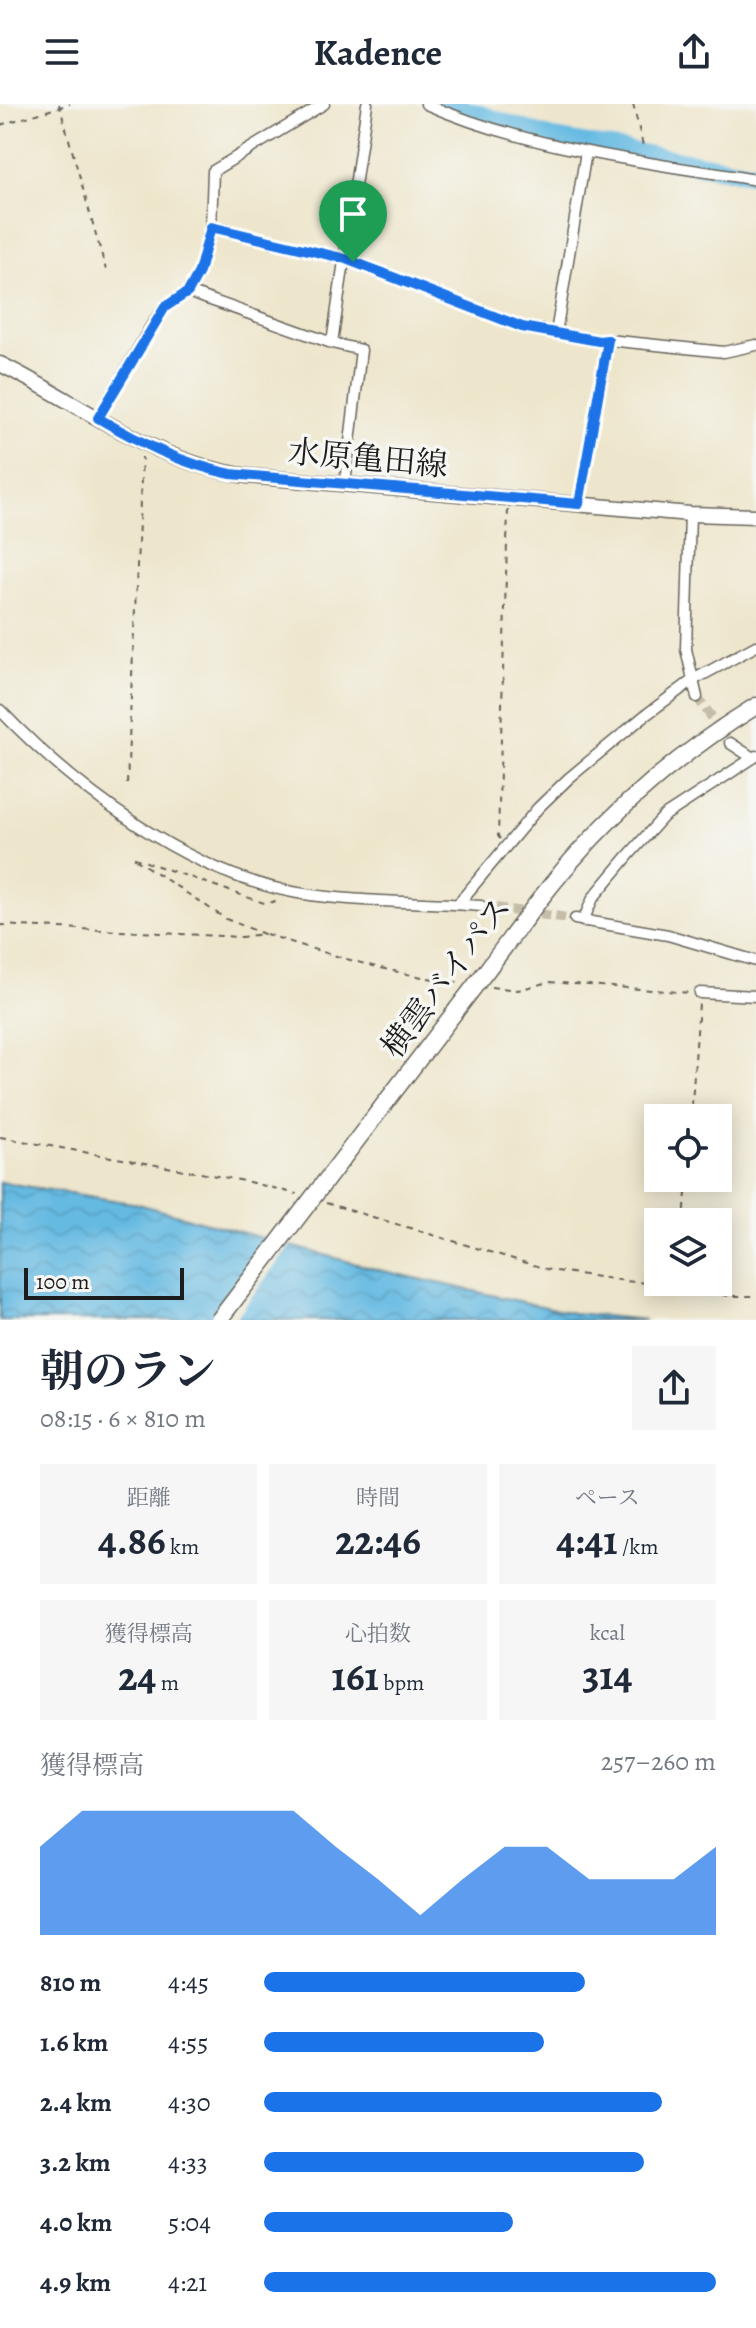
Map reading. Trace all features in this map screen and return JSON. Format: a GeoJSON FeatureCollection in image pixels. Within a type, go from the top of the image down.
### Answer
{"type":"FeatureCollection","features":[{"type":"Feature","properties":{"kind":"highway","name":"横雲バイパス"},"geometry":{"type":"LineString","coordinates":[[219,1320],[488,978],[580,850],[622,807],[669,766],[711,734],[756,706]]}},
{"type":"Feature","properties":{"kind":"main road","name":"水原亀田線"},"geometry":{"type":"LineString","coordinates":[[0,364],[143,444],[218,471],[690,514],[756,516]]}},
{"type":"Feature","properties":{"kind":"street"},"geometry":{"type":"LineString","coordinates":[[98,418],[165,307],[188,292],[199,272],[211,227],[213,171],[324,104]]}},
{"type":"Feature","properties":{"kind":"street"},"geometry":{"type":"LineString","coordinates":[[332,343],[367,104]]}},
{"type":"Feature","properties":{"kind":"street"},"geometry":{"type":"LineString","coordinates":[[426,104],[517,135],[586,152],[756,180]]}},
{"type":"Feature","properties":{"kind":"street"},"geometry":{"type":"LineString","coordinates":[[556,333],[586,152]]}},
{"type":"Feature","properties":{"kind":"street"},"geometry":{"type":"LineString","coordinates":[[211,227],[346,259],[522,327],[599,341],[724,352],[756,345]]}},
{"type":"Feature","properties":{"kind":"street"},"geometry":{"type":"LineString","coordinates":[[188,292],[332,343],[361,350],[345,484]]}},
{"type":"Feature","properties":{"kind":"street"},"geometry":{"type":"LineString","coordinates":[[579,504],[608,340]]}},
{"type":"Feature","properties":{"kind":"street"},"geometry":{"type":"LineString","coordinates":[[690,514],[686,649],[697,697]]}},
{"type":"Feature","properties":{"kind":"street"},"geometry":{"type":"LineString","coordinates":[[458,904],[538,808],[569,778],[633,724],[693,680],[756,646]]}},
{"type":"Feature","properties":{"kind":"street"},"geometry":{"type":"LineString","coordinates":[[0,710],[33,745],[92,794],[196,859],[248,882],[298,893],[481,906]]}},
{"type":"Feature","properties":{"kind":"street"},"geometry":{"type":"LineString","coordinates":[[730,743],[754,757],[664,816],[593,898],[579,920],[668,935],[756,961]]}},
{"type":"Feature","properties":{"kind":"street"},"geometry":{"type":"LineString","coordinates":[[700,993],[756,996]]}},
{"type":"Feature","properties":{"kind":"path"},"geometry":{"type":"LineString","coordinates":[[0,125],[70,104]]}},
{"type":"Feature","properties":{"kind":"path"},"geometry":{"type":"LineString","coordinates":[[633,104],[647,163]]}},
{"type":"Feature","properties":{"kind":"path"},"geometry":{"type":"LineString","coordinates":[[59,106],[106,270]]}},
{"type":"Feature","properties":{"kind":"path"},"geometry":{"type":"LineString","coordinates":[[127,784],[143,444]]}},
{"type":"Feature","properties":{"kind":"path"},"geometry":{"type":"LineString","coordinates":[[504,847],[498,836],[508,497]]}},
{"type":"Feature","properties":{"kind":"path"},"geometry":{"type":"LineString","coordinates":[[298,893],[267,904],[132,857],[226,919],[264,934],[331,956],[461,983]]}},
{"type":"Feature","properties":{"kind":"path"},"geometry":{"type":"LineString","coordinates":[[0,925],[241,937],[264,934]]}},
{"type":"Feature","properties":{"kind":"path"},"geometry":{"type":"LineString","coordinates":[[488,978],[518,990],[549,982],[700,993],[692,1104]]}},
{"type":"Feature","properties":{"kind":"path"},"geometry":{"type":"LineString","coordinates":[[0,1137],[245,1181],[306,1197]]}},
{"type":"Feature","properties":{"kind":"path"},"geometry":{"type":"LineString","coordinates":[[321,1201],[550,1270],[644,1282]]}},
{"type":"Feature","properties":{"kind":"path"},"geometry":{"type":"LineString","coordinates":[[732,1296],[756,1296]]}},
{"type":"Feature","properties":{"kind":"water"},"geometry":{"type":"Polygon","coordinates":[[[0,1182],[138,1204],[379,1270],[573,1313],[645,1320],[0,1320],[0,1182]]]}},
{"type":"Feature","properties":{"kind":"pier"},"geometry":{"type":"Polygon","coordinates":[[[274,1237],[293,1242],[234,1320],[211,1320],[274,1237]]]}},
{"type":"Feature","properties":{"kind":"waterway"},"geometry":{"type":"LineString","coordinates":[[446,104],[549,138],[756,174]]}},
{"type":"Feature","properties":{"kind":"tunnel"},"geometry":{"type":"LineString","coordinates":[[697,697],[724,734]]}},
{"type":"Feature","properties":{"kind":"tunnel"},"geometry":{"type":"LineString","coordinates":[[481,906],[575,919]]}},
{"type":"Feature","properties":{"kind":"route"},"geometry":{"type":"LineString","coordinates":[[211,227],[353,262],[522,327],[608,340],[579,504],[231,474],[175,458],[98,418],[153,323],[165,307],[188,292],[199,272],[211,227]]}}]}
